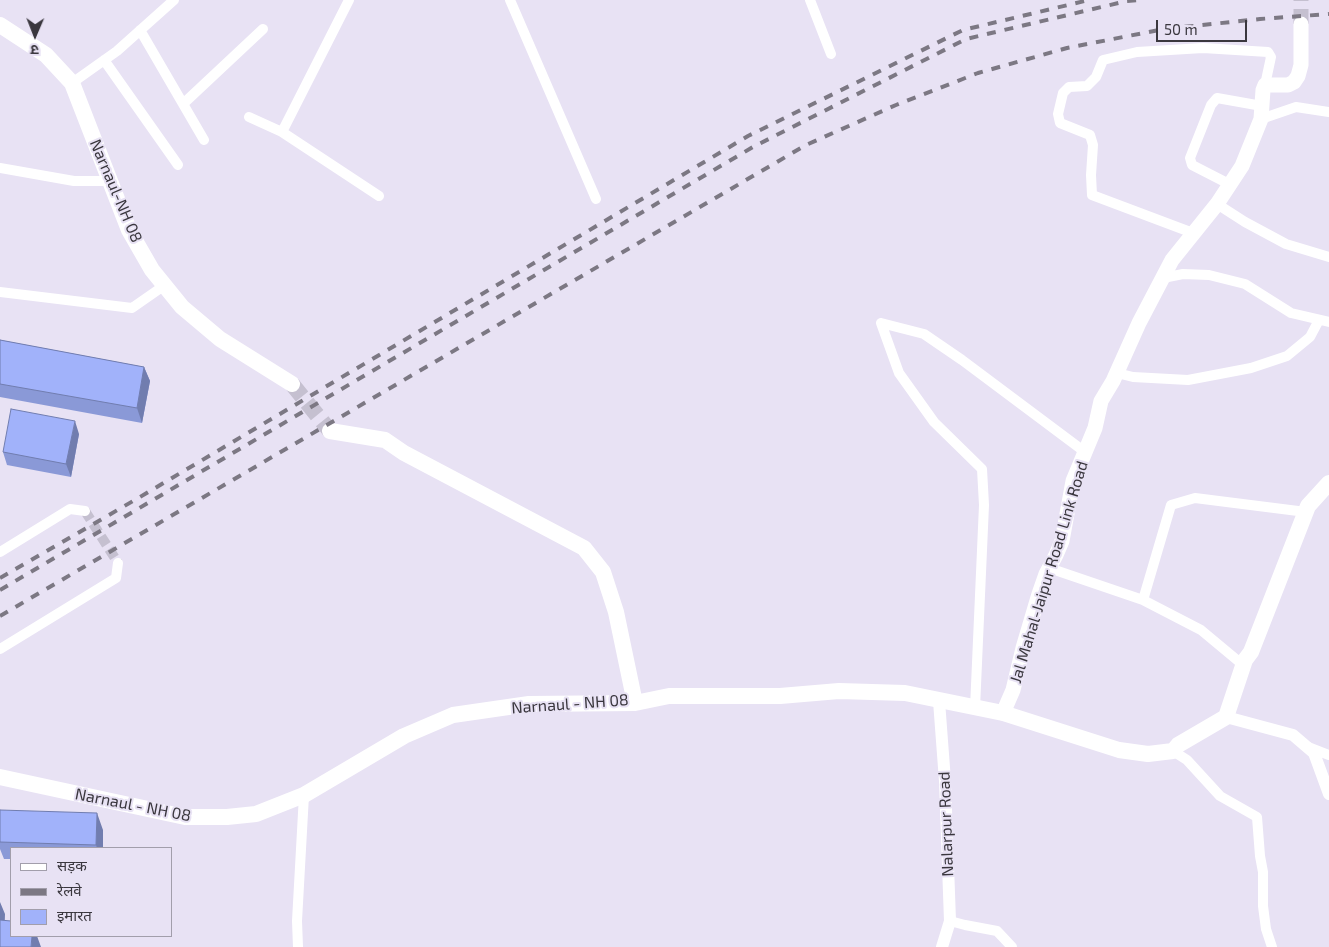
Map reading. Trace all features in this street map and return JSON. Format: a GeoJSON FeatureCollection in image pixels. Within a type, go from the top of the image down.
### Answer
{"type":"FeatureCollection","features":[{"type":"Feature","properties":{"kind":"main road"},"geometry":{"type":"LineString","coordinates":[[1265,85],[1288,85],[1294,82],[1298,76],[1301,65],[1301,24]]}},
{"type":"Feature","properties":{"kind":"main road","name":"Narnaul-NH 08"},"geometry":{"type":"LineString","coordinates":[[0,25],[46,55],[72,83],[129,230],[152,270],[182,307],[220,339],[292,384]]}},
{"type":"Feature","properties":{"kind":"main road","name":"Jal Mahal-Jaipur Road Link Road"},"geometry":{"type":"LineString","coordinates":[[1003,713],[1013,690],[1039,594],[1062,541],[1073,481],[1095,428],[1100,401],[1117,373],[1139,323],[1172,260],[1217,204],[1242,166],[1262,112],[1265,85]]}},
{"type":"Feature","properties":{"kind":"main road","name":"Narnaul - NH 08"},"geometry":{"type":"LineString","coordinates":[[0,777],[185,817],[227,817],[256,814],[304,795],[404,736],[454,715],[529,704],[635,703],[616,612],[603,572],[584,548],[404,453],[384,440],[330,430]]}},
{"type":"Feature","properties":{"kind":"main road"},"geometry":{"type":"LineString","coordinates":[[635,703],[669,696],[780,696],[839,691],[905,692],[939,701],[1003,713],[1119,750],[1148,754],[1173,751],[1178,745],[1226,717],[1244,665],[1251,652],[1308,506],[1329,483]]}},
{"type":"Feature","properties":{"kind":"street"},"geometry":{"type":"LineString","coordinates":[[72,83],[104,60],[174,0]]}},
{"type":"Feature","properties":{"kind":"street"},"geometry":{"type":"LineString","coordinates":[[282,132],[349,0]]}},
{"type":"Feature","properties":{"kind":"street"},"geometry":{"type":"LineString","coordinates":[[510,0],[596,199]]}},
{"type":"Feature","properties":{"kind":"street"},"geometry":{"type":"LineString","coordinates":[[810,0],[831,54]]}},
{"type":"Feature","properties":{"kind":"street"},"geometry":{"type":"LineString","coordinates":[[183,104],[263,29]]}},
{"type":"Feature","properties":{"kind":"street"},"geometry":{"type":"LineString","coordinates":[[140,30],[204,140]]}},
{"type":"Feature","properties":{"kind":"street"},"geometry":{"type":"LineString","coordinates":[[1193,233],[1092,195],[1093,145],[1090,135],[1060,123],[1058,114],[1064,93],[1069,87],[1087,86],[1096,77],[1103,60],[1137,52],[1203,48],[1268,52],[1271,56],[1265,85]]}},
{"type":"Feature","properties":{"kind":"street"},"geometry":{"type":"LineString","coordinates":[[104,60],[178,165]]}},
{"type":"Feature","properties":{"kind":"street"},"geometry":{"type":"LineString","coordinates":[[1230,184],[1192,165],[1190,158],[1211,105],[1217,98],[1262,112],[1296,107],[1329,112]]}},
{"type":"Feature","properties":{"kind":"street"},"geometry":{"type":"LineString","coordinates":[[249,117],[282,132],[379,196]]}},
{"type":"Feature","properties":{"kind":"street"},"geometry":{"type":"LineString","coordinates":[[0,168],[74,181],[110,181]]}},
{"type":"Feature","properties":{"kind":"street"},"geometry":{"type":"LineString","coordinates":[[1217,204],[1244,222],[1286,244],[1329,257]]}},
{"type":"Feature","properties":{"kind":"street"},"geometry":{"type":"LineString","coordinates":[[1117,373],[1133,377],[1188,380],[1251,368],[1287,356],[1310,337],[1324,321],[1291,313],[1245,284],[1209,275],[1183,274],[1163,278]]}},
{"type":"Feature","properties":{"kind":"street"},"geometry":{"type":"LineString","coordinates":[[0,292],[132,308],[165,285]]}},
{"type":"Feature","properties":{"kind":"street"},"geometry":{"type":"LineString","coordinates":[[975,708],[984,505],[982,469],[934,422],[899,373],[881,323],[924,334],[1085,452]]}},
{"type":"Feature","properties":{"kind":"street"},"geometry":{"type":"LineString","coordinates":[[1143,600],[1171,505],[1195,498],[1306,512]]}},
{"type":"Feature","properties":{"kind":"street"},"geometry":{"type":"LineString","coordinates":[[0,552],[70,509],[85,511]]}},
{"type":"Feature","properties":{"kind":"street"},"geometry":{"type":"LineString","coordinates":[[0,649],[116,578],[118,563]]}},
{"type":"Feature","properties":{"kind":"street"},"geometry":{"type":"LineString","coordinates":[[1050,568],[1143,600],[1201,630],[1244,665]]}},
{"type":"Feature","properties":{"kind":"street","name":"Nalarpur Road"},"geometry":{"type":"LineString","coordinates":[[939,701],[945,781],[950,921],[942,947]]}},
{"type":"Feature","properties":{"kind":"street"},"geometry":{"type":"LineString","coordinates":[[1226,717],[1293,735],[1314,753],[1329,794]]}},
{"type":"Feature","properties":{"kind":"street"},"geometry":{"type":"LineString","coordinates":[[1307,747],[1329,755]]}},
{"type":"Feature","properties":{"kind":"street"},"geometry":{"type":"LineString","coordinates":[[1173,751],[1187,760],[1220,796],[1257,817],[1263,872],[1262,906],[1266,929],[1272,947]]}},
{"type":"Feature","properties":{"kind":"street"},"geometry":{"type":"LineString","coordinates":[[298,947],[297,921],[304,795]]}},
{"type":"Feature","properties":{"kind":"street"},"geometry":{"type":"LineString","coordinates":[[950,921],[997,931],[1012,947]]}},
{"type":"Feature","properties":{"kind":"building"},"geometry":{"type":"Polygon","coordinates":[[[0,340],[144,367],[137,408],[0,384],[0,340]]]}},
{"type":"Feature","properties":{"kind":"building"},"geometry":{"type":"Polygon","coordinates":[[[11,409],[75,421],[66,464],[3,452],[11,409]]]}},
{"type":"Feature","properties":{"kind":"building"},"geometry":{"type":"Polygon","coordinates":[[[0,810],[97,813],[96,845],[0,842],[0,810]]]}},
{"type":"Feature","properties":{"kind":"building"},"geometry":{"type":"Polygon","coordinates":[[[0,920],[10,921],[10,937],[32,937],[31,947],[0,947],[0,920]]]}},
{"type":"Feature","properties":{"kind":"tunnel"},"geometry":{"type":"LineString","coordinates":[[1301,0],[1301,24]]}},
{"type":"Feature","properties":{"kind":"tunnel"},"geometry":{"type":"LineString","coordinates":[[292,384],[330,431]]}},
{"type":"Feature","properties":{"kind":"tunnel"},"geometry":{"type":"LineString","coordinates":[[85,511],[118,563]]}},
{"type":"Feature","properties":{"kind":"railway"},"geometry":{"type":"LineString","coordinates":[[0,578],[748,136],[963,30],[1089,0]]}},
{"type":"Feature","properties":{"kind":"railway"},"geometry":{"type":"LineString","coordinates":[[0,590],[753,147],[966,39],[1127,1],[1140,0]]}},
{"type":"Feature","properties":{"kind":"railway"},"geometry":{"type":"LineString","coordinates":[[0,616],[806,145],[896,105],[978,73],[1067,48],[1164,29],[1329,14]]}}]}
